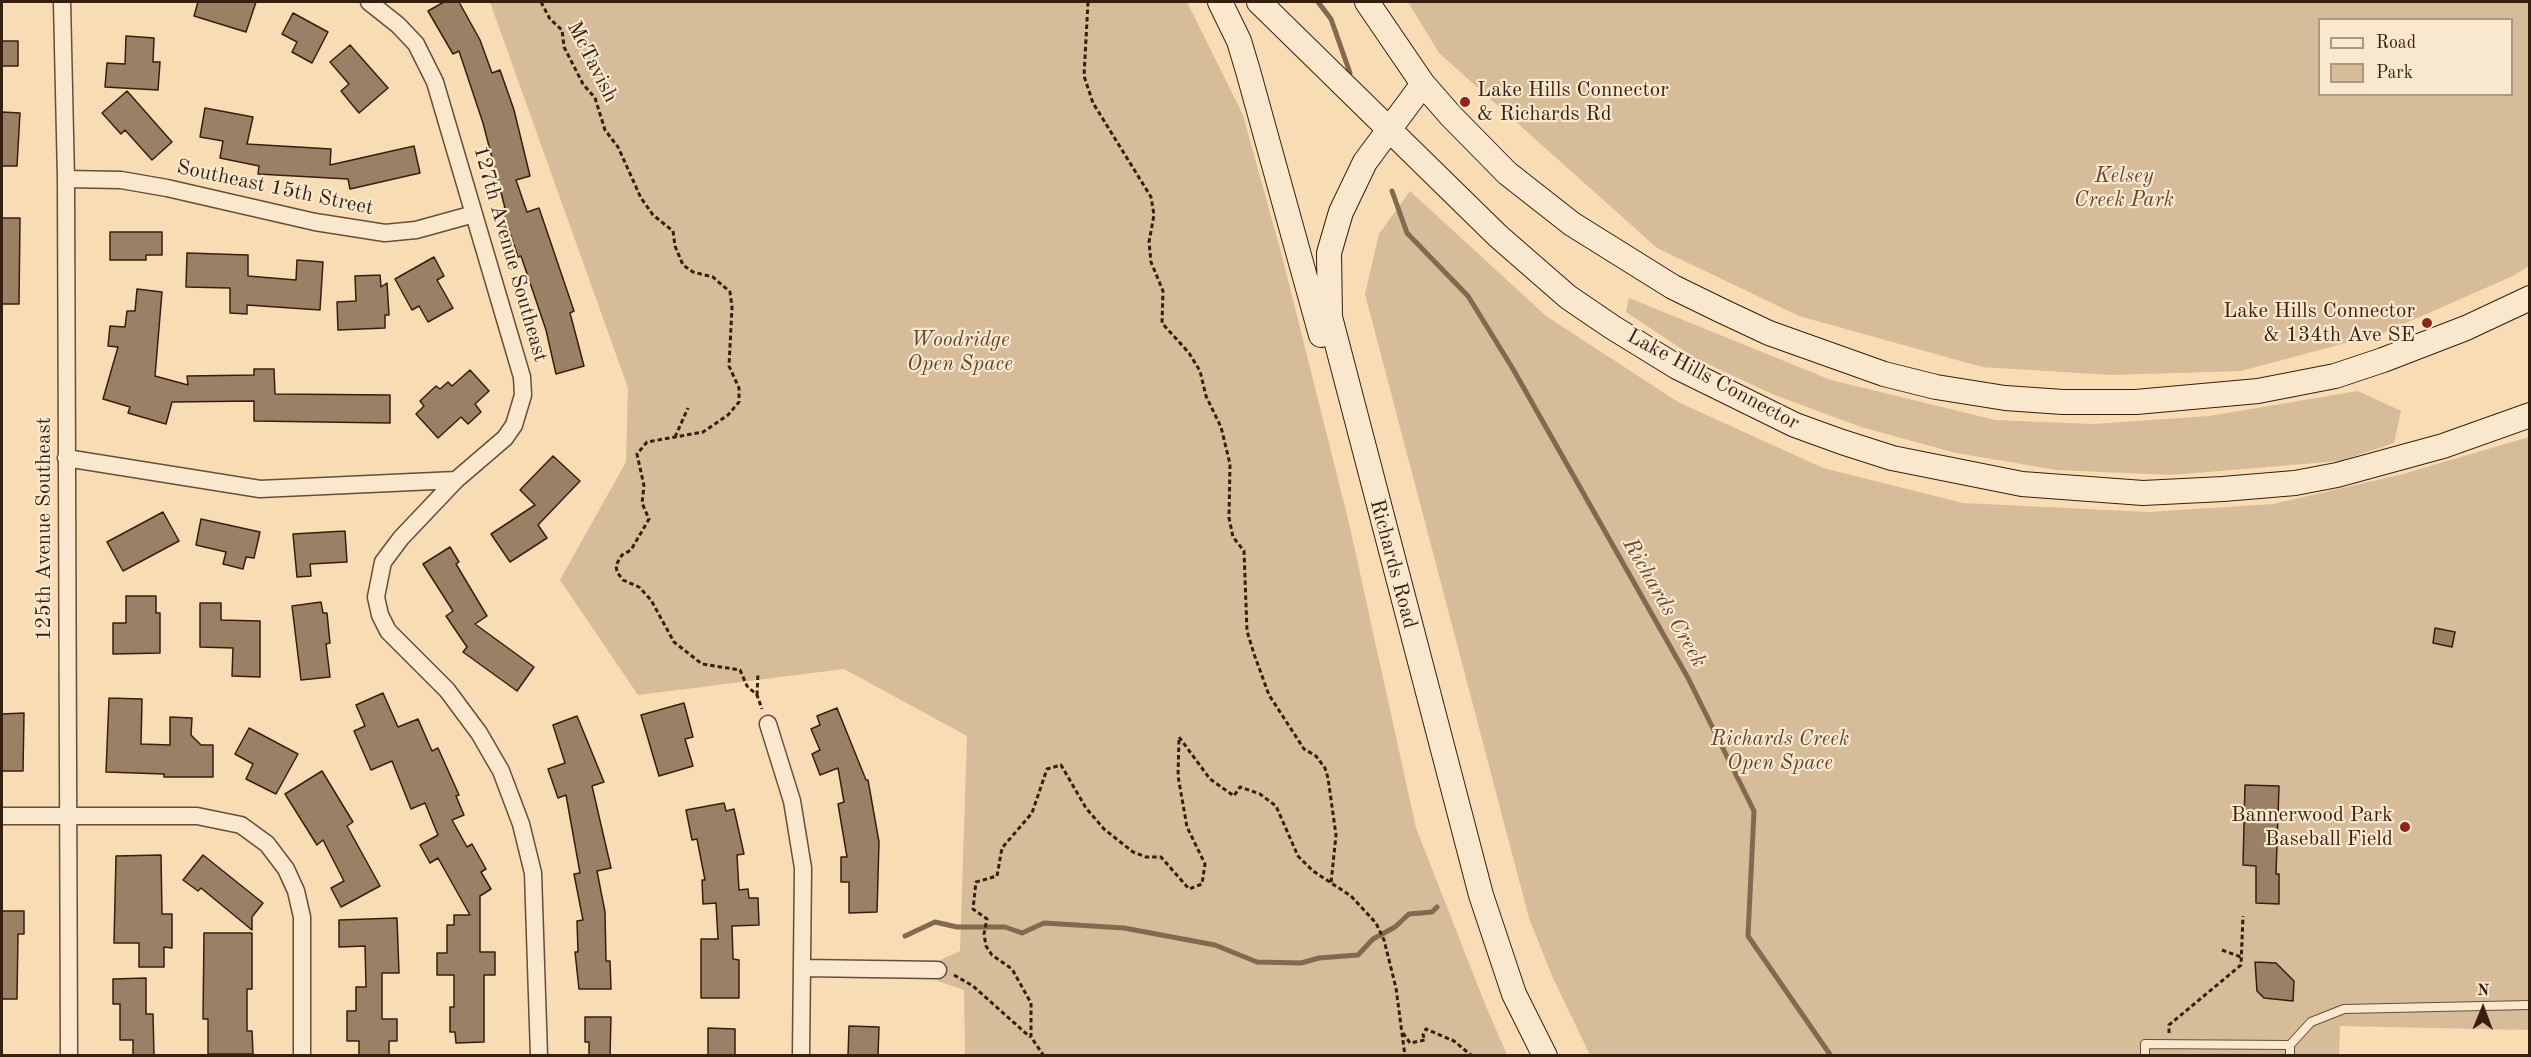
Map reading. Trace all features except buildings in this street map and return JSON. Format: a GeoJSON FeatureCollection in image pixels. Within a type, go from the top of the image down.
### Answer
{"type":"FeatureCollection","features":[{"type":"Feature","properties":{"kind":"main road"},"geometry":{"type":"LineString","coordinates":[[1220,2],[1239,41],[1316,320],[1363,448]]}},
{"type":"Feature","properties":{"kind":"main road","name":"Lake Hills Connector"},"geometry":{"type":"LineString","coordinates":[[1259,2],[1513,250],[1569,297],[1677,367],[1795,425],[1892,458],[2022,484],[2143,493],[2223,489],[2295,483],[2388,463],[2529,415]]}},
{"type":"Feature","properties":{"kind":"main road"},"geometry":{"type":"LineString","coordinates":[[1367,2],[1422,84],[1472,138],[1531,193],[1572,224],[1673,287],[1779,337],[1884,374],[1936,387],[2005,398],[2063,402],[2136,402],[2258,391],[2335,376],[2383,360],[2466,328],[2529,298]]}},
{"type":"Feature","properties":{"kind":"main road","name":"Richards Road"},"geometry":{"type":"LineString","coordinates":[[1422,84],[1388,129],[1352,186],[1329,253],[1330,317],[1481,895],[1514,994],[1545,1056]]}},
{"type":"Feature","properties":{"kind":"street","name":"125th Avenue Southeast"},"geometry":{"type":"LineString","coordinates":[[62,2],[66,179],[69,1056]]}},
{"type":"Feature","properties":{"kind":"street","name":"127th Avenue Southeast"},"geometry":{"type":"LineString","coordinates":[[369,2],[398,25],[416,44],[435,82],[517,352],[523,395],[514,425],[505,438],[456,480],[401,538],[383,562],[376,597],[380,615],[388,631],[447,690],[479,732],[501,771],[521,824],[534,882],[539,1056]]}},
{"type":"Feature","properties":{"kind":"street","name":"Southeast 15th Street"},"geometry":{"type":"LineString","coordinates":[[66,179],[121,180],[168,188],[315,222],[385,233],[416,230],[474,214]]}},
{"type":"Feature","properties":{"kind":"street"},"geometry":{"type":"LineString","coordinates":[[66,458],[260,489],[456,480]]}},
{"type":"Feature","properties":{"kind":"street"},"geometry":{"type":"LineString","coordinates":[[768,724],[784,769],[800,838],[803,868],[801,1056]]}},
{"type":"Feature","properties":{"kind":"street"},"geometry":{"type":"LineString","coordinates":[[2,816],[197,816],[241,825],[267,844],[286,869],[296,891],[302,917],[302,1056]]}},
{"type":"Feature","properties":{"kind":"street"},"geometry":{"type":"LineString","coordinates":[[803,968],[938,970]]}},
{"type":"Feature","properties":{"kind":"lane"},"geometry":{"type":"LineString","coordinates":[[2290,1056],[2290,1045],[2311,1022],[2344,1009],[2529,1005]]}},
{"type":"Feature","properties":{"kind":"lane"},"geometry":{"type":"LineString","coordinates":[[2145,1056],[2145,1044],[2290,1045]]}},
{"type":"Feature","properties":{"kind":"path","name":"McTavish"},"geometry":{"type":"LineString","coordinates":[[541,2],[550,19],[562,30],[564,47],[583,84],[595,98],[610,139],[618,147],[646,206],[653,215],[673,231],[675,246],[683,265],[693,272],[713,277],[730,291],[732,307],[729,366],[739,388],[739,402],[728,415],[703,432],[675,437]]}},
{"type":"Feature","properties":{"kind":"path"},"geometry":{"type":"LineString","coordinates":[[1088,2],[1084,76],[1093,103],[1151,197],[1154,215],[1149,242],[1151,262],[1163,291],[1162,323],[1189,353],[1200,371],[1206,396],[1221,427],[1230,464],[1229,518],[1233,537],[1244,551],[1247,631],[1254,654],[1269,695],[1304,749],[1316,756],[1325,768],[1333,804],[1335,835],[1331,883]]}},
{"type":"Feature","properties":{"kind":"path"},"geometry":{"type":"LineString","coordinates":[[688,408],[675,437],[647,442],[637,454],[644,486],[642,503],[650,519],[631,550],[622,555],[616,565],[617,572],[623,580],[639,587],[651,600],[674,642],[702,664],[740,670],[747,686],[757,695]]}},
{"type":"Feature","properties":{"kind":"path"},"geometry":{"type":"LineString","coordinates":[[758,673],[757,695],[768,724]]}},
{"type":"Feature","properties":{"kind":"path"},"geometry":{"type":"LineString","coordinates":[[1030,1038],[1031,1003],[1012,969],[986,946],[984,934],[987,919],[973,909],[976,882],[997,876],[1002,848],[1032,813],[1047,769],[1061,765],[1086,808],[1104,829],[1133,852],[1146,857],[1161,857],[1189,889],[1202,884],[1205,864],[1187,827],[1178,776],[1179,737],[1210,779],[1234,796],[1239,788],[1260,794],[1276,806],[1298,856],[1351,896],[1376,923],[1384,940],[1396,988],[1405,1056]]}},
{"type":"Feature","properties":{"kind":"path"},"geometry":{"type":"LineString","coordinates":[[2169,1044],[2169,1025],[2241,965],[2243,916]]}},
{"type":"Feature","properties":{"kind":"path"},"geometry":{"type":"LineString","coordinates":[[2222,950],[2241,957]]}},
{"type":"Feature","properties":{"kind":"path"},"geometry":{"type":"LineString","coordinates":[[938,970],[951,973],[973,986],[1030,1038],[1044,1056]]}},
{"type":"Feature","properties":{"kind":"path"},"geometry":{"type":"LineString","coordinates":[[1403,1032],[1410,1043],[1425,1040],[1423,1035],[1426,1029],[1454,1041],[1472,1056]]}},
{"type":"Feature","properties":{"kind":"green space","name":"Woodridge Open Space"},"geometry":{"type":"Polygon","coordinates":[[[490,2],[1187,2],[1243,115],[1282,256],[1349,523],[1416,828],[1507,1055],[965,1055],[964,990],[938,981],[940,960],[960,951],[967,736],[844,669],[638,695],[560,580],[626,462],[628,388],[490,2]]]}},
{"type":"Feature","properties":{"kind":"green space","name":"Kelsey Creek Park"},"geometry":{"type":"Polygon","coordinates":[[[1408,2],[2529,2],[2529,266],[2513,276],[2383,333],[2241,371],[2111,375],[1982,367],[1799,316],[1657,248],[1439,53],[1408,2]]]}},
{"type":"Feature","properties":{"kind":"green space","name":"Richards Creek Open Space"},"geometry":{"type":"Polygon","coordinates":[[[1410,191],[1546,316],[1678,402],[1823,468],[1963,503],[2149,512],[2273,504],[2403,474],[2529,437],[2529,1030],[2340,1026],[2339,1056],[1590,1055],[1552,976],[1529,918],[1365,294],[1379,234],[1410,191]]]}},
{"type":"Feature","properties":{"kind":"green space"},"geometry":{"type":"Polygon","coordinates":[[[1629,298],[1831,380],[1995,420],[2093,424],[2209,416],[2358,391],[2401,411],[2394,443],[2340,461],[2171,475],[2057,470],[1956,453],[1861,427],[1772,394],[1695,358],[1626,312],[1629,298]]]}},
{"type":"Feature","properties":{"kind":"waterway","name":"Richards Creek"},"geometry":{"type":"LineString","coordinates":[[1318,2],[1331,19],[1350,73]]}},
{"type":"Feature","properties":{"kind":"waterway","name":"Richards Creek"},"geometry":{"type":"LineString","coordinates":[[1392,191],[1407,233],[1468,296],[1513,369],[1688,678],[1754,811],[1748,936],[1831,1056]]}},
{"type":"Feature","properties":{"kind":"waterway"},"geometry":{"type":"LineString","coordinates":[[905,936],[935,922],[957,927],[1005,927],[1022,933],[1044,923],[1124,928],[1215,945],[1257,962],[1301,963],[1319,958],[1358,955],[1373,939],[1395,927],[1409,914],[1432,912],[1437,907]]}},
{"type":"Feature","properties":{"kind":"place","name":"Lake Hills Connector & Richards Rd"},"geometry":{"type":"Point","coordinates":[1465,102]}},
{"type":"Feature","properties":{"kind":"place","name":"Lake Hills Connector & 134th Ave SE"},"geometry":{"type":"Point","coordinates":[2427,323]}},
{"type":"Feature","properties":{"kind":"place","name":"Bannerwood Park Baseball Field"},"geometry":{"type":"Point","coordinates":[2405,827]}}]}
